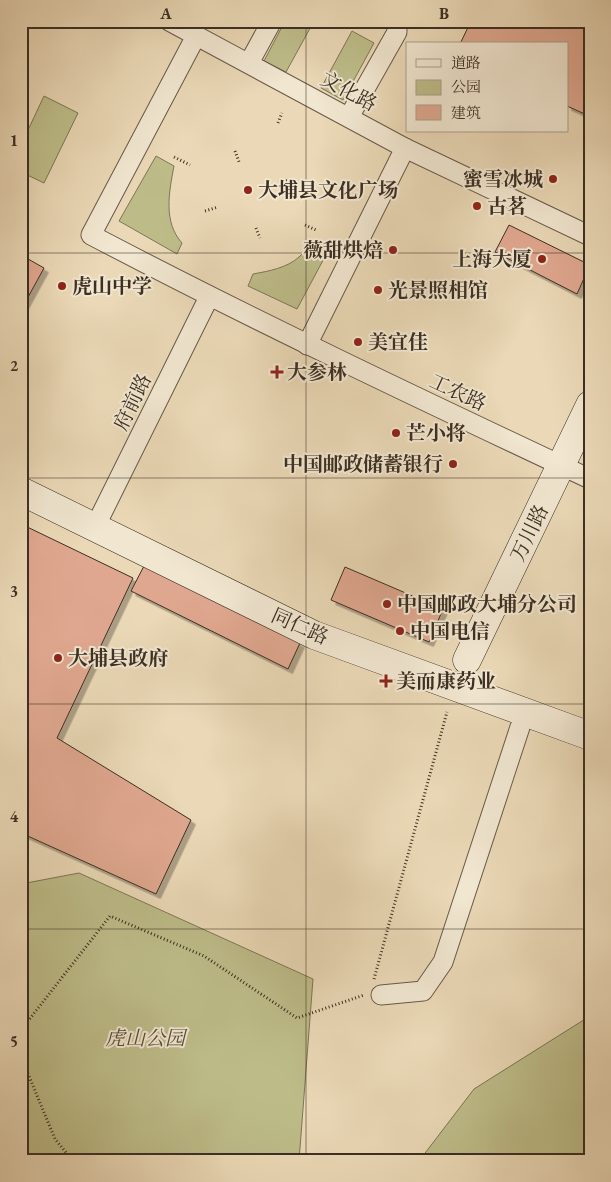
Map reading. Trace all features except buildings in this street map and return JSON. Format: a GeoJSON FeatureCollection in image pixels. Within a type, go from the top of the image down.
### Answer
{"type":"FeatureCollection","features":[{"type":"Feature","properties":{"kind":"main road","name":"万川路"},"geometry":{"type":"LineString","coordinates":[[467,660],[590,405]]}},
{"type":"Feature","properties":{"kind":"main road","name":"同仁路"},"geometry":{"type":"LineString","coordinates":[[21,491],[314,635],[590,736]]}},
{"type":"Feature","properties":{"kind":"street","name":"文化路"},"geometry":{"type":"LineString","coordinates":[[169,21],[405,148],[590,236]]}},
{"type":"Feature","properties":{"kind":"street"},"geometry":{"type":"LineString","coordinates":[[248,63],[272,21]]}},
{"type":"Feature","properties":{"kind":"street"},"geometry":{"type":"LineString","coordinates":[[349,117],[397,32],[397,21]]}},
{"type":"Feature","properties":{"kind":"street","name":"工农路"},"geometry":{"type":"LineString","coordinates":[[196,36],[91,236],[307,345],[590,479]]}},
{"type":"Feature","properties":{"kind":"street"},"geometry":{"type":"LineString","coordinates":[[307,345],[405,148]]}},
{"type":"Feature","properties":{"kind":"street","name":"府前路"},"geometry":{"type":"LineString","coordinates":[[95,527],[209,297]]}},
{"type":"Feature","properties":{"kind":"street"},"geometry":{"type":"LineString","coordinates":[[375,991],[423,991],[443,962],[520,727]]}},
{"type":"Feature","properties":{"kind":"path"},"geometry":{"type":"LineString","coordinates":[[278,123],[282,113]]}},
{"type":"Feature","properties":{"kind":"path"},"geometry":{"type":"LineString","coordinates":[[235,151],[239,162]]}},
{"type":"Feature","properties":{"kind":"path"},"geometry":{"type":"LineString","coordinates":[[174,157],[190,165]]}},
{"type":"Feature","properties":{"kind":"path"},"geometry":{"type":"LineString","coordinates":[[279,182],[289,180]]}},
{"type":"Feature","properties":{"kind":"path"},"geometry":{"type":"LineString","coordinates":[[205,211],[218,207]]}},
{"type":"Feature","properties":{"kind":"path"},"geometry":{"type":"LineString","coordinates":[[305,225],[316,230]]}},
{"type":"Feature","properties":{"kind":"path"},"geometry":{"type":"LineString","coordinates":[[256,228],[260,238]]}},
{"type":"Feature","properties":{"kind":"path"},"geometry":{"type":"LineString","coordinates":[[21,1030],[110,916],[204,956],[297,1018],[375,991],[447,712]]}},
{"type":"Feature","properties":{"kind":"path"},"geometry":{"type":"LineString","coordinates":[[21,1057],[55,1139],[73,1161]]}},
{"type":"Feature","properties":{"kind":"green space"},"geometry":{"type":"Polygon","coordinates":[[[285,21],[314,21],[286,72],[264,61],[285,21]]]}},
{"type":"Feature","properties":{"kind":"green space"},"geometry":{"type":"Polygon","coordinates":[[[352,31],[374,43],[343,100],[321,88],[352,31]]]}},
{"type":"Feature","properties":{"kind":"green space"},"geometry":{"type":"Polygon","coordinates":[[[44,96],[78,113],[44,183],[21,172],[21,145],[44,96]]]}},
{"type":"Feature","properties":{"kind":"green space"},"geometry":{"type":"Polygon","coordinates":[[[156,156],[174,166],[169,206],[172,226],[182,243],[177,254],[119,221],[156,156]]]}},
{"type":"Feature","properties":{"kind":"green space"},"geometry":{"type":"Polygon","coordinates":[[[312,241],[328,251],[297,309],[248,286],[253,274],[289,264],[301,255],[312,241]]]}},
{"type":"Feature","properties":{"kind":"green space","name":"虎山公园"},"geometry":{"type":"Polygon","coordinates":[[[79,873],[313,979],[299,1161],[21,1161],[21,884],[79,873]]]}},
{"type":"Feature","properties":{"kind":"green space"},"geometry":{"type":"Polygon","coordinates":[[[590,1016],[590,1161],[419,1161],[474,1089],[590,1016]]]}},
{"type":"Feature","properties":{"kind":"place","name":"蜜雪冰城"},"geometry":{"type":"Point","coordinates":[553,179]}},
{"type":"Feature","properties":{"kind":"place","name":"大埔县文化广场"},"geometry":{"type":"Point","coordinates":[248,190]}},
{"type":"Feature","properties":{"kind":"place","name":"古茗"},"geometry":{"type":"Point","coordinates":[477,206]}},
{"type":"Feature","properties":{"kind":"place","name":"薇甜烘焙"},"geometry":{"type":"Point","coordinates":[393,250]}},
{"type":"Feature","properties":{"kind":"place","name":"上海大厦"},"geometry":{"type":"Point","coordinates":[542,259]}},
{"type":"Feature","properties":{"kind":"place","name":"虎山中学"},"geometry":{"type":"Point","coordinates":[62,286]}},
{"type":"Feature","properties":{"kind":"place","name":"光景照相馆"},"geometry":{"type":"Point","coordinates":[378,290]}},
{"type":"Feature","properties":{"kind":"place","name":"美宜佳"},"geometry":{"type":"Point","coordinates":[358,342]}},
{"type":"Feature","properties":{"kind":"place","name":"大参林"},"geometry":{"type":"Point","coordinates":[277,372]}},
{"type":"Feature","properties":{"kind":"place","name":"芒小将"},"geometry":{"type":"Point","coordinates":[396,433]}},
{"type":"Feature","properties":{"kind":"place","name":"中国邮政储蓄银行"},"geometry":{"type":"Point","coordinates":[453,464]}},
{"type":"Feature","properties":{"kind":"place","name":"中国邮政大埔分公司"},"geometry":{"type":"Point","coordinates":[387,604]}},
{"type":"Feature","properties":{"kind":"place","name":"中国电信"},"geometry":{"type":"Point","coordinates":[400,631]}},
{"type":"Feature","properties":{"kind":"place","name":"大埔县政府"},"geometry":{"type":"Point","coordinates":[58,658]}},
{"type":"Feature","properties":{"kind":"place","name":"美而康药业"},"geometry":{"type":"Point","coordinates":[386,681]}}]}
